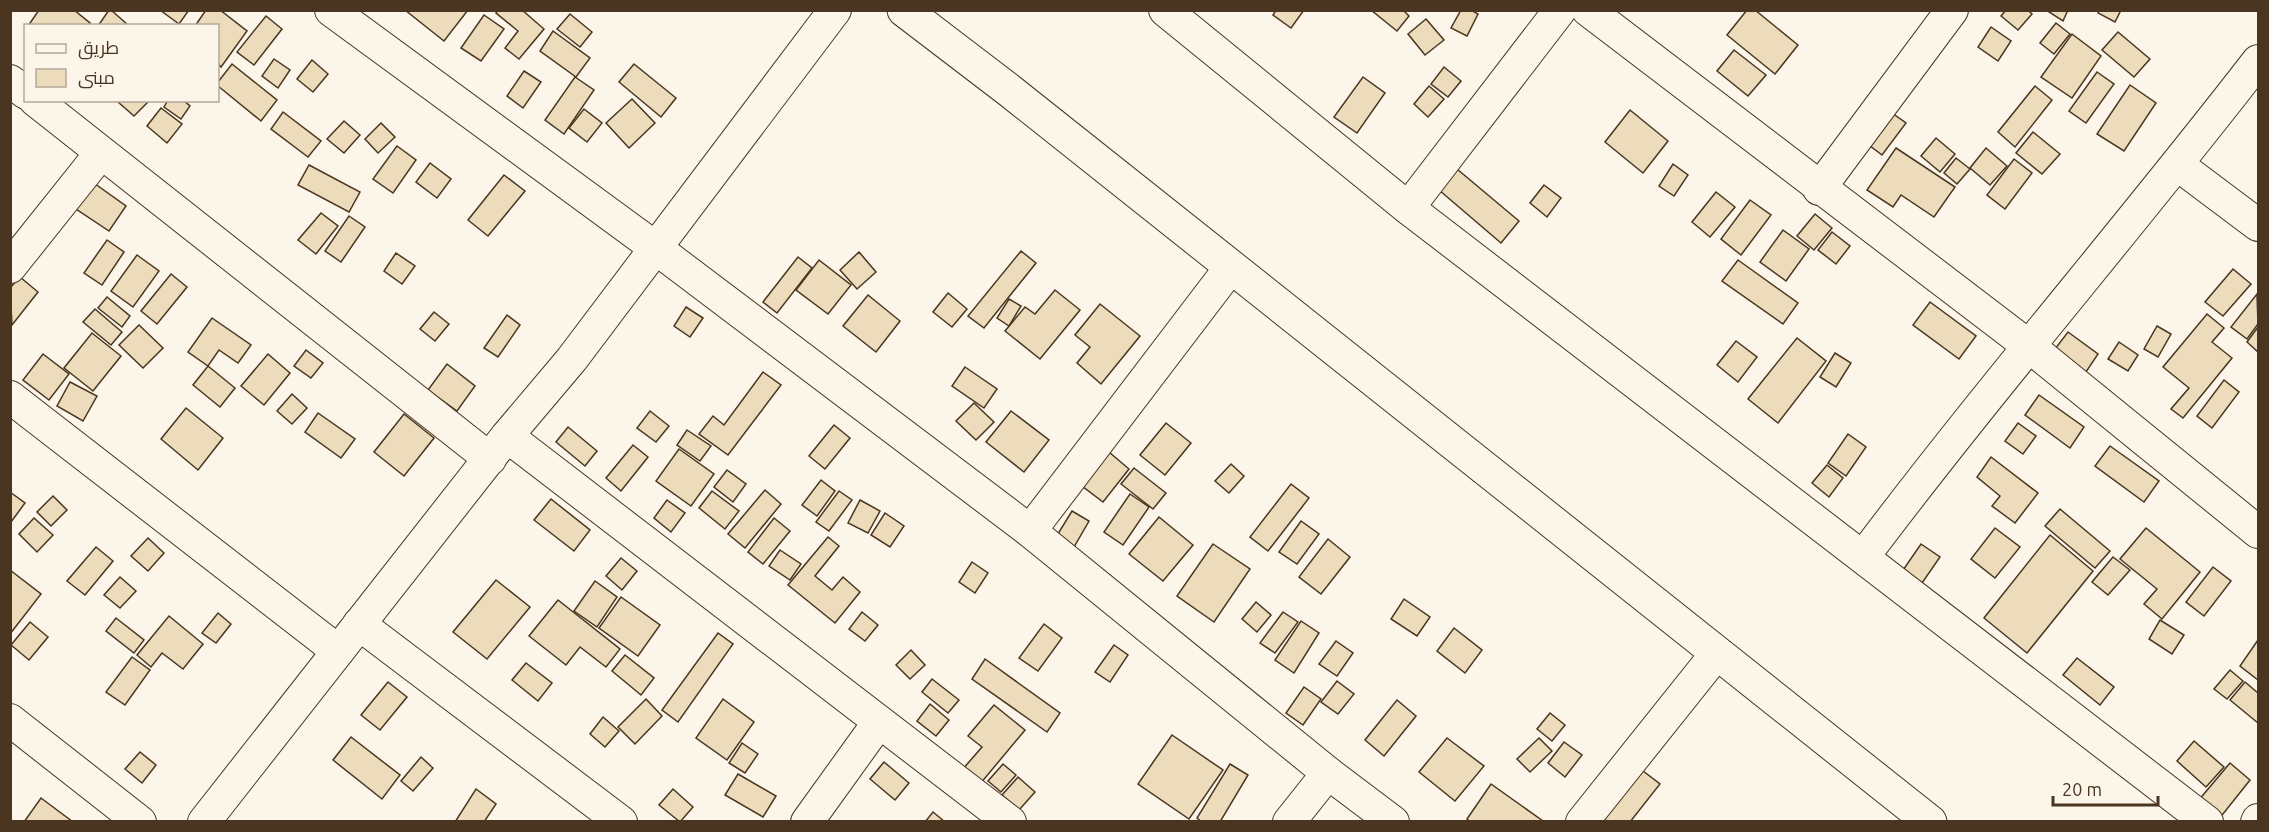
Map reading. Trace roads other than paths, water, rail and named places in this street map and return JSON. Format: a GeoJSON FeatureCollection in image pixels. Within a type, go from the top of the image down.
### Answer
{"type":"FeatureCollection","features":[{"type":"Feature","properties":{"kind":"street"},"geometry":{"type":"LineString","coordinates":[[331,10],[657,249],[1030,531],[1328,773],[1393,822]]}},
{"type":"Feature","properties":{"kind":"street"},"geometry":{"type":"LineString","coordinates":[[218,817],[338,651],[572,360],[836,10]]}},
{"type":"Feature","properties":{"kind":"street"},"geometry":{"type":"LineString","coordinates":[[904,10],[1930,822]]}},
{"type":"Feature","properties":{"kind":"street"},"geometry":{"type":"LineString","coordinates":[[1165,10],[1408,208],[2207,822]]}},
{"type":"Feature","properties":{"kind":"street"},"geometry":{"type":"LineString","coordinates":[[1408,208],[1560,10]]}},
{"type":"Feature","properties":{"kind":"street"},"geometry":{"type":"LineString","coordinates":[[1588,10],[1819,189],[2030,347],[2259,532]]}},
{"type":"Feature","properties":{"kind":"street"},"geometry":{"type":"LineString","coordinates":[[1819,189],[1952,10]]}},
{"type":"Feature","properties":{"kind":"street"},"geometry":{"type":"LineString","coordinates":[[1863,556],[1972,413],[2030,347],[2259,61]]}},
{"type":"Feature","properties":{"kind":"street"},"geometry":{"type":"LineString","coordinates":[[10,81],[24,92]]}},
{"type":"Feature","properties":{"kind":"street"},"geometry":{"type":"LineString","coordinates":[[37,102],[101,153],[499,448],[879,722],[1010,822]]}},
{"type":"Feature","properties":{"kind":"street"},"geometry":{"type":"LineString","coordinates":[[10,267],[101,153]]}},
{"type":"Feature","properties":{"kind":"street"},"geometry":{"type":"LineString","coordinates":[[2178,165],[2259,225]]}},
{"type":"Feature","properties":{"kind":"street"},"geometry":{"type":"LineString","coordinates":[[1030,531],[1231,267]]}},
{"type":"Feature","properties":{"kind":"street"},"geometry":{"type":"LineString","coordinates":[[10,397],[338,651]]}},
{"type":"Feature","properties":{"kind":"street"},"geometry":{"type":"LineString","coordinates":[[359,624],[621,822]]}},
{"type":"Feature","properties":{"kind":"street"},"geometry":{"type":"LineString","coordinates":[[1582,822],[1717,653]]}},
{"type":"Feature","properties":{"kind":"street"},"geometry":{"type":"LineString","coordinates":[[10,720],[140,822]]}},
{"type":"Feature","properties":{"kind":"street"},"geometry":{"type":"LineString","coordinates":[[807,822],[879,722]]}},
{"type":"Feature","properties":{"kind":"street"},"geometry":{"type":"LineString","coordinates":[[1289,822],[1328,773]]}}]}
